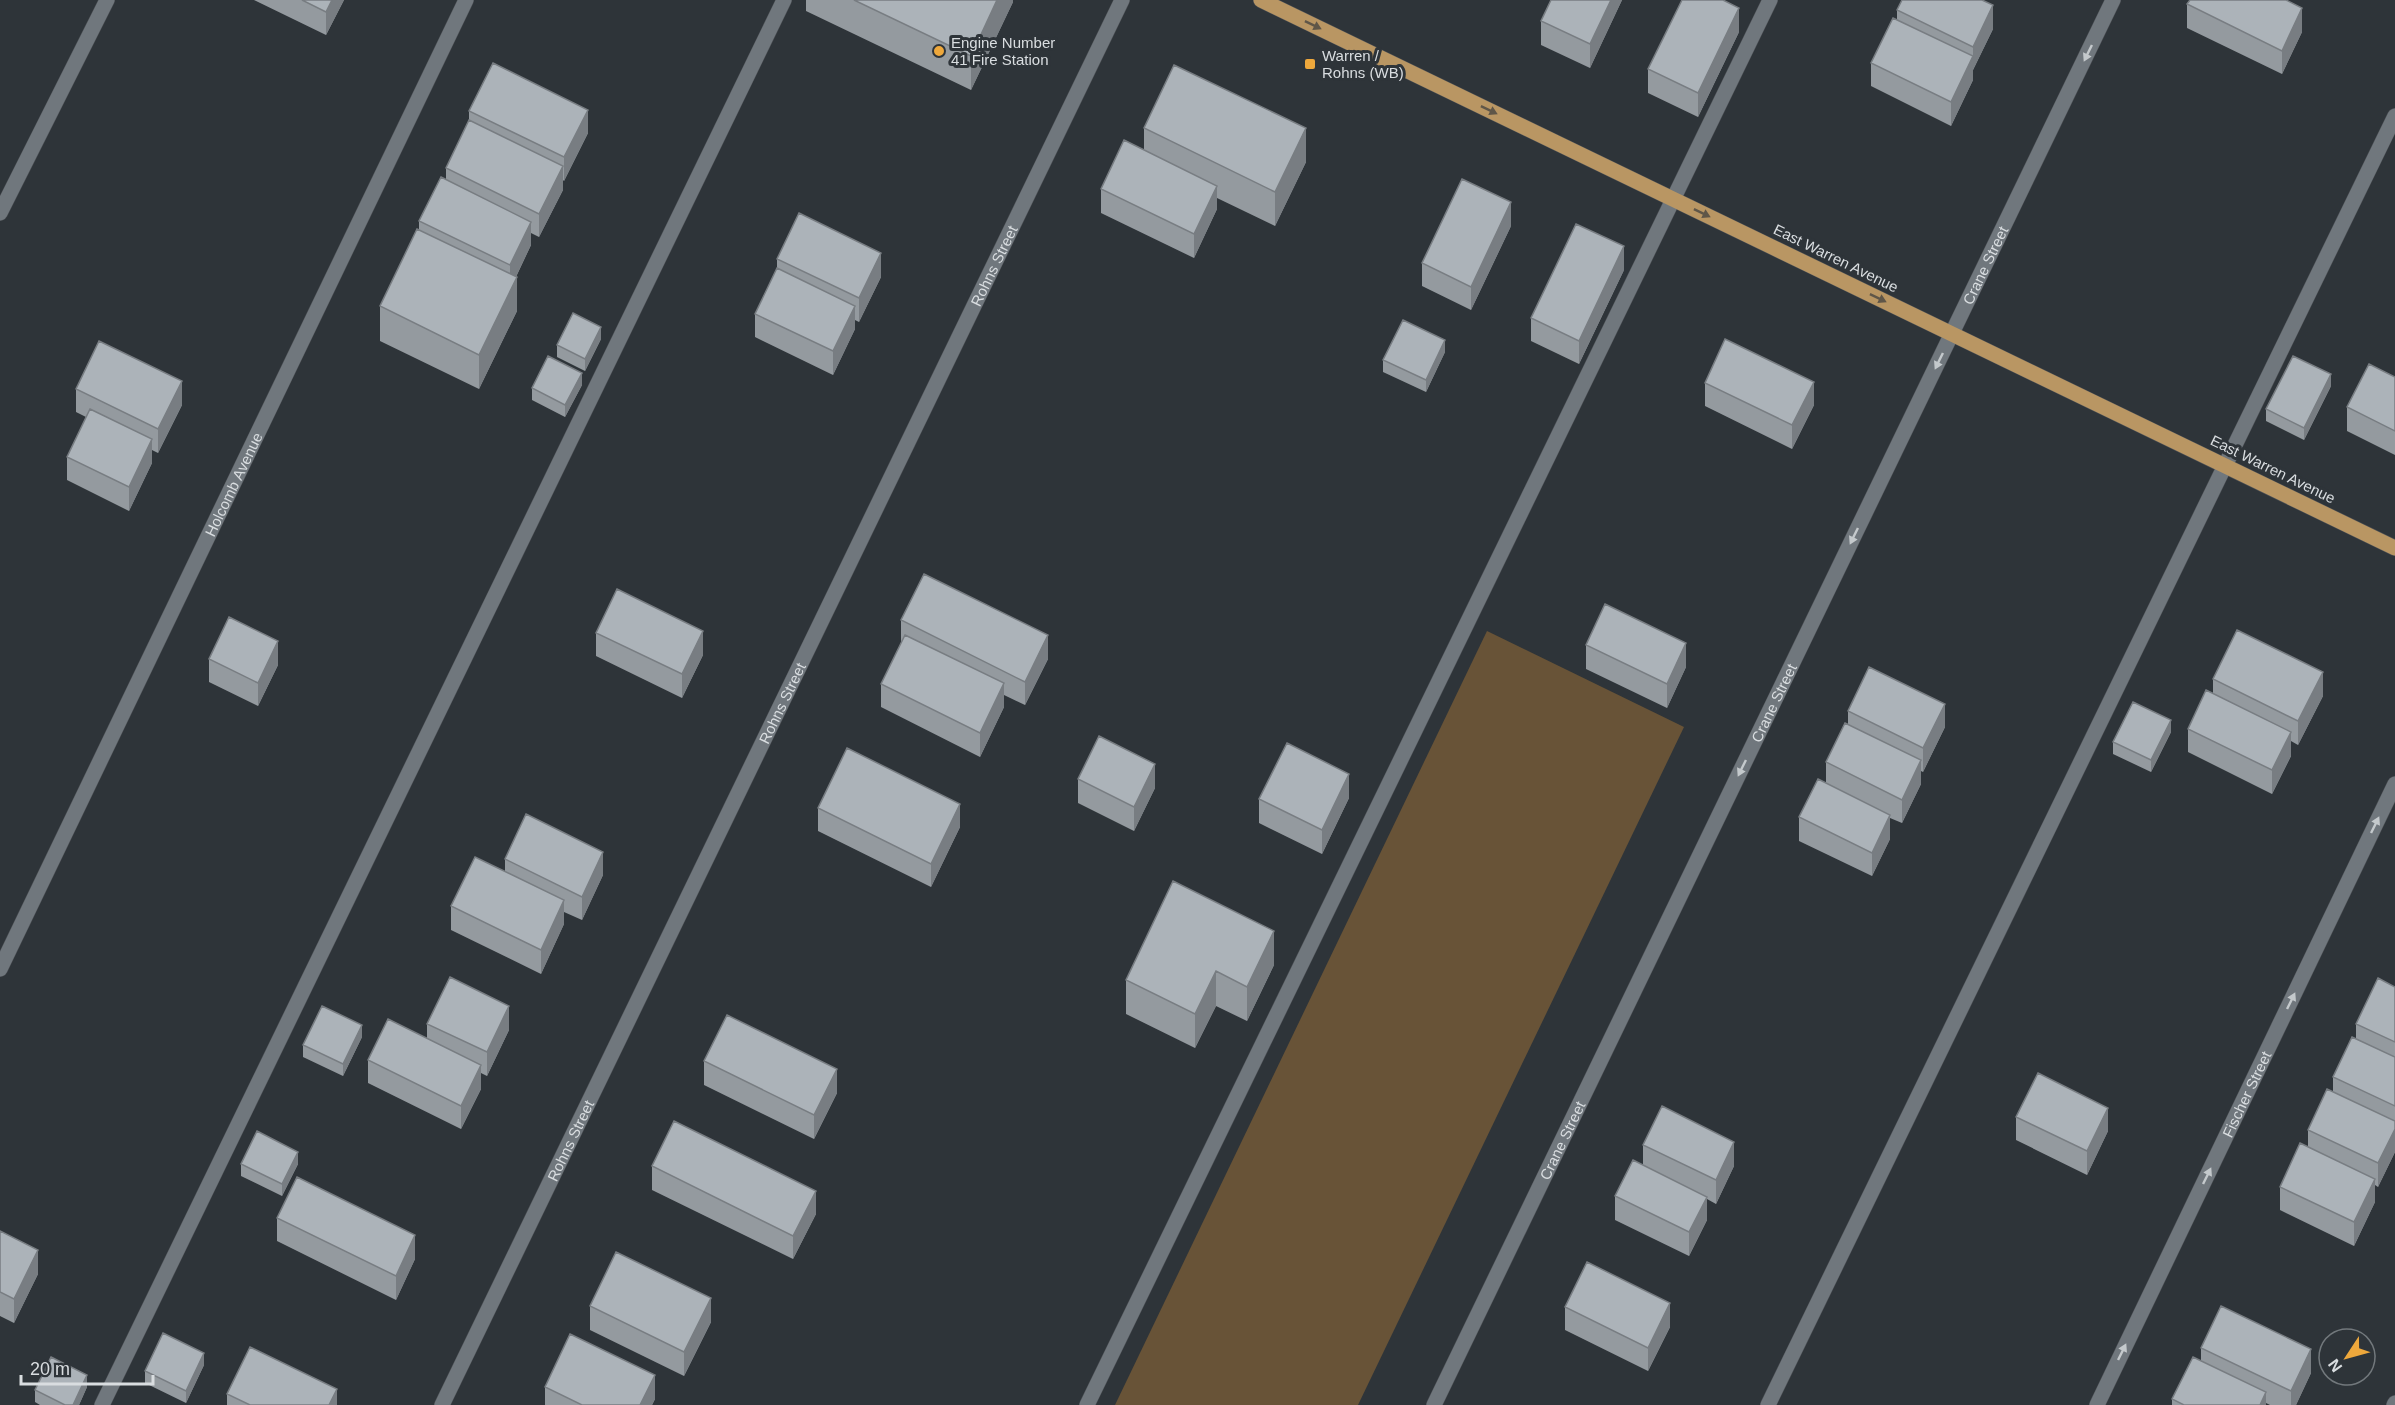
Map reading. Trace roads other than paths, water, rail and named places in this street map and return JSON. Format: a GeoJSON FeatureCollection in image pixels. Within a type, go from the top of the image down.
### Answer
{"type":"FeatureCollection","features":[{"type":"Feature","properties":{"kind":"main road","name":"East Warren Avenue"},"geometry":{"type":"LineString","coordinates":[[1261,0],[2395,548]]}},
{"type":"Feature","properties":{"kind":"street"},"geometry":{"type":"LineString","coordinates":[[0,213],[107,0]]}},
{"type":"Feature","properties":{"kind":"street","name":"Holcomb Avenue"},"geometry":{"type":"LineString","coordinates":[[0,969],[466,0]]}},
{"type":"Feature","properties":{"kind":"street"},"geometry":{"type":"LineString","coordinates":[[102,1405],[784,0]]}},
{"type":"Feature","properties":{"kind":"street","name":"Rohns Street"},"geometry":{"type":"LineString","coordinates":[[442,1405],[1122,0]]}},
{"type":"Feature","properties":{"kind":"street"},"geometry":{"type":"LineString","coordinates":[[1087,1405],[1675,200],[1770,0]]}},
{"type":"Feature","properties":{"kind":"street","name":"Crane Street"},"geometry":{"type":"LineString","coordinates":[[1434,1405],[2113,0]]}},
{"type":"Feature","properties":{"kind":"street"},"geometry":{"type":"LineString","coordinates":[[1768,1405],[2395,116]]}},
{"type":"Feature","properties":{"kind":"street","name":"Fischer Street"},"geometry":{"type":"LineString","coordinates":[[2097,1405],[2395,784]]}},
{"type":"Feature","properties":{"kind":"place","name":"Engine Number 41 Fire Station"},"geometry":{"type":"Point","coordinates":[939,51]}},
{"type":"Feature","properties":{"kind":"place","name":"Warren / Rohns (WB)"},"geometry":{"type":"Point","coordinates":[1310,64]}}]}
